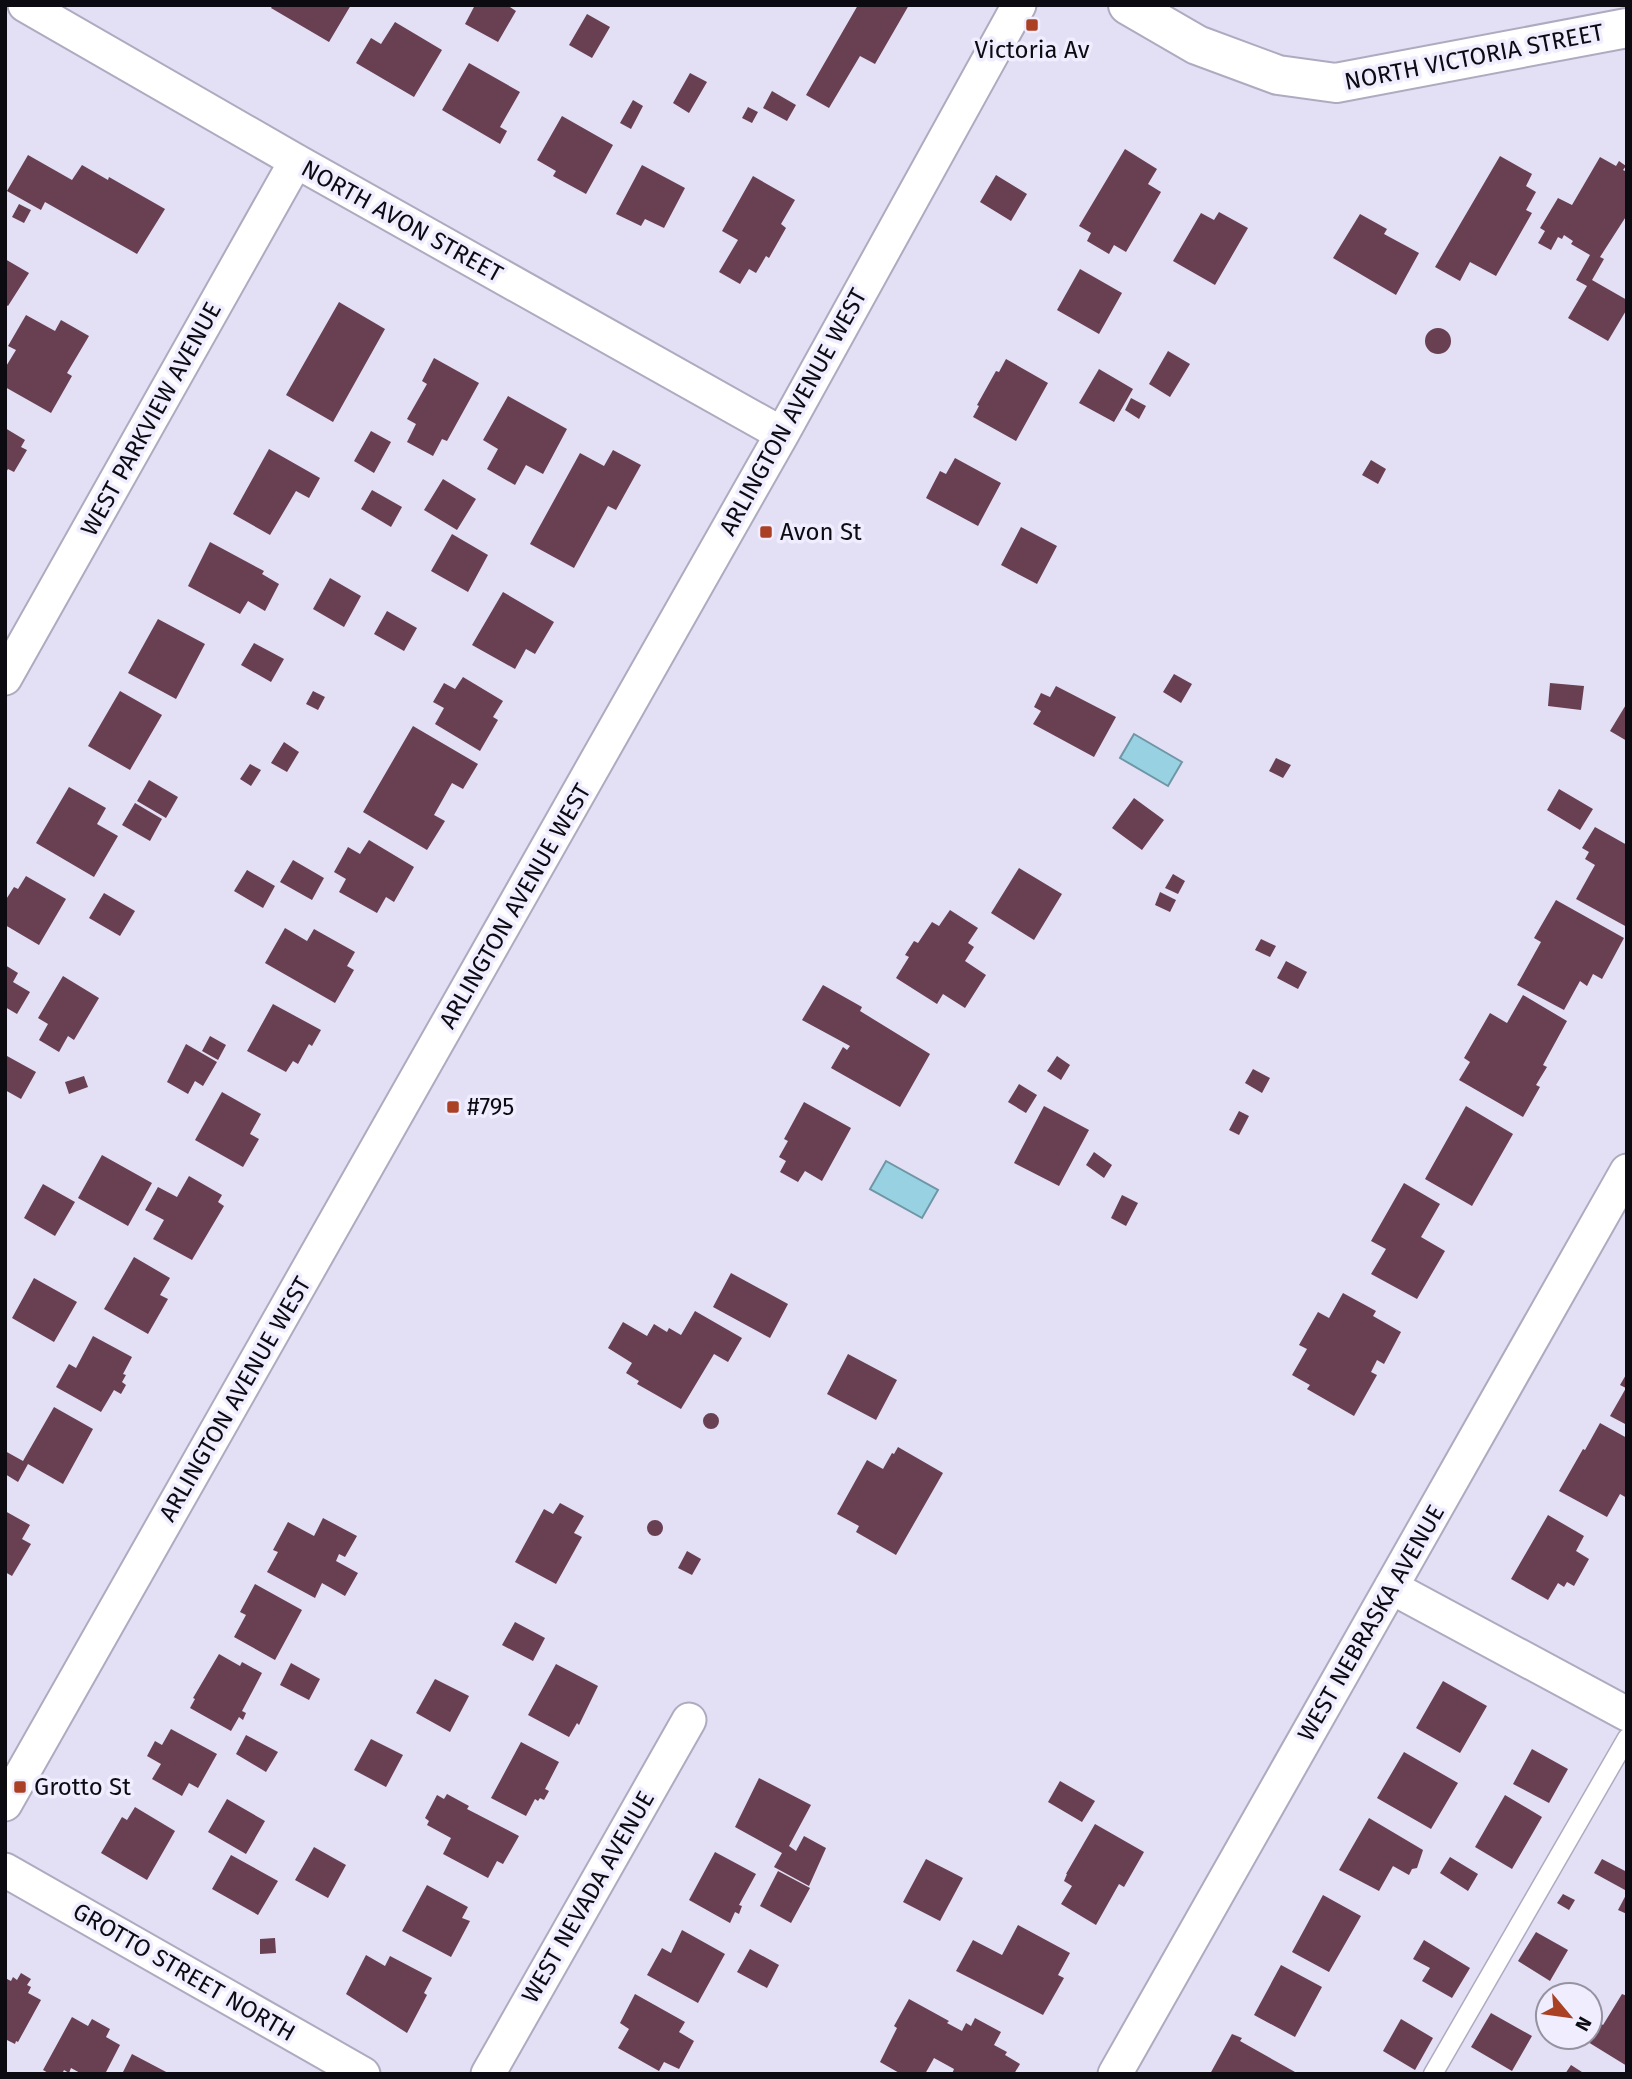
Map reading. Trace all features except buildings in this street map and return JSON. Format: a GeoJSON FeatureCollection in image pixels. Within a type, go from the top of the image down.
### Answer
{"type":"FeatureCollection","features":[{"type":"Feature","properties":{"kind":"street","name":"NORTH AVON STREET"},"geometry":{"type":"LineString","coordinates":[[25,5],[296,161],[782,434]]}},
{"type":"Feature","properties":{"kind":"street","name":"ARLINGTON AVENUE WEST"},"geometry":{"type":"LineString","coordinates":[[5,1804],[782,434],[1019,5]]}},
{"type":"Feature","properties":{"kind":"street","name":"NORTH VICTORIA STREET"},"geometry":{"type":"LineString","coordinates":[[1128,5],[1209,50],[1278,75],[1336,83],[1627,28]]}},
{"type":"Feature","properties":{"kind":"street","name":"WEST PARKVIEW AVENUE"},"geometry":{"type":"LineString","coordinates":[[5,678],[296,161]]}},
{"type":"Feature","properties":{"kind":"street","name":"WEST NEBRASKA AVENUE"},"geometry":{"type":"LineString","coordinates":[[1115,2074],[1627,1171]]}},
{"type":"Feature","properties":{"kind":"street"},"geometry":{"type":"LineString","coordinates":[[1391,1587],[1627,1714]]}},
{"type":"Feature","properties":{"kind":"street","name":"WEST NEVADA AVENUE"},"geometry":{"type":"LineString","coordinates":[[488,2074],[689,1720]]}},
{"type":"Feature","properties":{"kind":"street","name":"GROTTO STREET NORTH"},"geometry":{"type":"LineString","coordinates":[[5,1870],[363,2074]]}},
{"type":"Feature","properties":{"kind":"lane"},"geometry":{"type":"LineString","coordinates":[[1433,2074],[1627,1738]]}},
{"type":"Feature","properties":{"kind":"water"},"geometry":{"type":"Polygon","coordinates":[[[1134,734],[1182,762],[1168,786],[1120,758],[1134,734]]]}},
{"type":"Feature","properties":{"kind":"water"},"geometry":{"type":"Polygon","coordinates":[[[886,1161],[938,1190],[922,1218],[870,1189],[886,1161]]]}},
{"type":"Feature","properties":{"kind":"place","name":"Victoria Av"},"geometry":{"type":"Point","coordinates":[1032,25]}},
{"type":"Feature","properties":{"kind":"place","name":"Avon St"},"geometry":{"type":"Point","coordinates":[766,532]}},
{"type":"Feature","properties":{"kind":"place","name":"#795"},"geometry":{"type":"Point","coordinates":[453,1107]}},
{"type":"Feature","properties":{"kind":"place","name":"Grotto St"},"geometry":{"type":"Point","coordinates":[20,1787]}}]}
